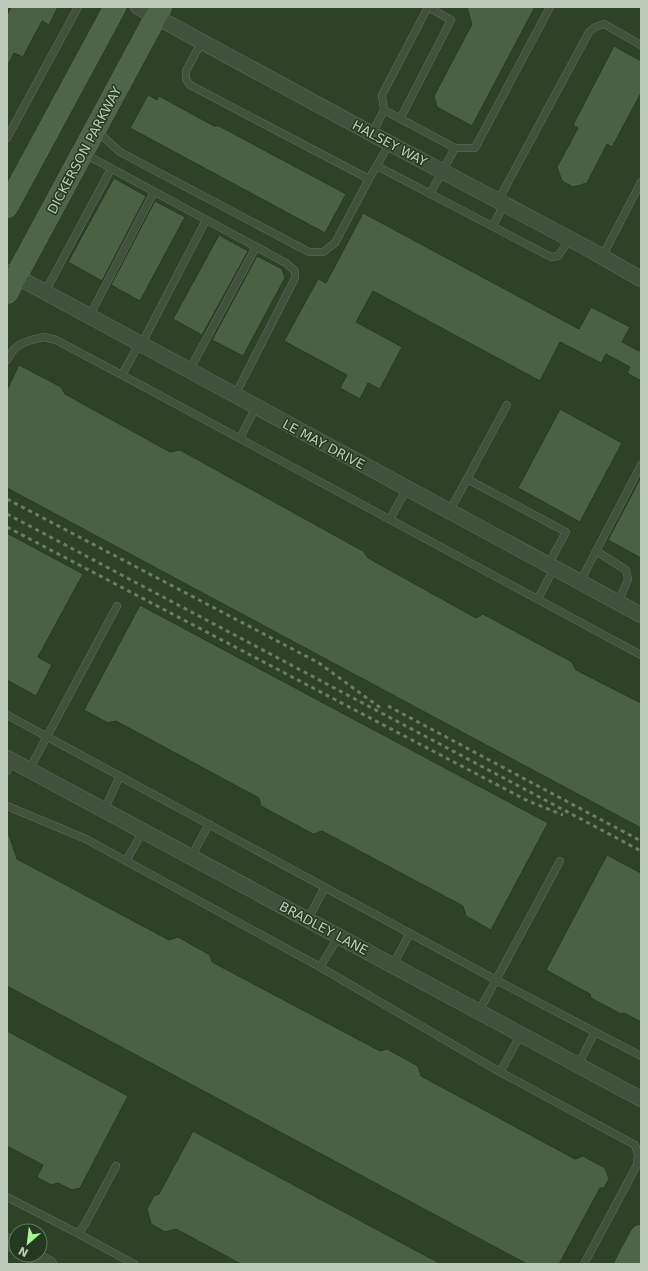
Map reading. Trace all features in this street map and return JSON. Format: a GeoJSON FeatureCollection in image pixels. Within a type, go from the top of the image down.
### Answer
{"type":"FeatureCollection","features":[{"type":"Feature","properties":{"kind":"main road"},"geometry":{"type":"LineString","coordinates":[[7,208],[115,7]]}},
{"type":"Feature","properties":{"kind":"main road","name":"DICKERSON PARKWAY"},"geometry":{"type":"LineString","coordinates":[[10,280],[83,153],[152,10]]}},
{"type":"Feature","properties":{"kind":"main road"},"geometry":{"type":"LineString","coordinates":[[626,1264],[641,1236]]}},
{"type":"Feature","properties":{"kind":"street","name":"HALSEY WAY"},"geometry":{"type":"LineString","coordinates":[[152,10],[202,41],[641,279]]}},
{"type":"Feature","properties":{"kind":"street","name":"LE MAY DRIVE"},"geometry":{"type":"LineString","coordinates":[[10,280],[45,292],[641,615]]}},
{"type":"Feature","properties":{"kind":"street","name":"BRADLEY LANE"},"geometry":{"type":"LineString","coordinates":[[8,763],[29,770],[641,1099]]}},
{"type":"Feature","properties":{"kind":"lane"},"geometry":{"type":"LineString","coordinates":[[7,138],[78,7]]}},
{"type":"Feature","properties":{"kind":"lane"},"geometry":{"type":"LineString","coordinates":[[372,134],[384,110],[382,95],[428,7],[451,20],[400,119]]}},
{"type":"Feature","properties":{"kind":"lane"},"geometry":{"type":"LineString","coordinates":[[384,110],[455,148],[475,148],[550,7]]}},
{"type":"Feature","properties":{"kind":"lane"},"geometry":{"type":"LineString","coordinates":[[493,226],[501,203],[589,32],[595,27],[604,24],[641,44]]}},
{"type":"Feature","properties":{"kind":"lane"},"geometry":{"type":"LineString","coordinates":[[202,41],[186,71],[186,79],[190,85],[369,179]]}},
{"type":"Feature","properties":{"kind":"lane"},"geometry":{"type":"LineString","coordinates":[[95,129],[120,152],[309,252],[323,252],[335,243],[390,143]]}},
{"type":"Feature","properties":{"kind":"lane"},"geometry":{"type":"LineString","coordinates":[[430,194],[455,148]]}},
{"type":"Feature","properties":{"kind":"lane"},"geometry":{"type":"LineString","coordinates":[[83,153],[286,263],[295,271],[295,278],[234,395]]}},
{"type":"Feature","properties":{"kind":"lane"},"geometry":{"type":"LineString","coordinates":[[377,166],[551,257],[558,256],[570,240]]}},
{"type":"Feature","properties":{"kind":"lane"},"geometry":{"type":"LineString","coordinates":[[45,292],[111,169]]}},
{"type":"Feature","properties":{"kind":"lane"},"geometry":{"type":"LineString","coordinates":[[602,257],[641,182]]}},
{"type":"Feature","properties":{"kind":"lane"},"geometry":{"type":"LineString","coordinates":[[89,317],[154,192]]}},
{"type":"Feature","properties":{"kind":"lane"},"geometry":{"type":"LineString","coordinates":[[122,375],[206,220]]}},
{"type":"Feature","properties":{"kind":"lane"},"geometry":{"type":"LineString","coordinates":[[189,371],[256,247]]}},
{"type":"Feature","properties":{"kind":"lane"},"geometry":{"type":"LineString","coordinates":[[7,360],[14,349],[21,344],[44,337],[56,340],[641,654]]}},
{"type":"Feature","properties":{"kind":"lane"},"geometry":{"type":"LineString","coordinates":[[449,512],[507,405]]}},
{"type":"Feature","properties":{"kind":"lane"},"geometry":{"type":"LineString","coordinates":[[240,438],[256,407]]}},
{"type":"Feature","properties":{"kind":"lane"},"geometry":{"type":"LineString","coordinates":[[580,582],[641,465]]}},
{"type":"Feature","properties":{"kind":"lane"},"geometry":{"type":"LineString","coordinates":[[467,479],[566,532],[538,599]]}},
{"type":"Feature","properties":{"kind":"lane"},"geometry":{"type":"LineString","coordinates":[[390,520],[407,488]]}},
{"type":"Feature","properties":{"kind":"lane"},"geometry":{"type":"LineString","coordinates":[[596,551],[626,570],[628,580],[618,602]]}},
{"type":"Feature","properties":{"kind":"lane"},"geometry":{"type":"LineString","coordinates":[[29,770],[117,606]]}},
{"type":"Feature","properties":{"kind":"lane"},"geometry":{"type":"LineString","coordinates":[[7,715],[496,980],[641,1056]]}},
{"type":"Feature","properties":{"kind":"lane"},"geometry":{"type":"LineString","coordinates":[[104,810],[120,776]]}},
{"type":"Feature","properties":{"kind":"lane"},"geometry":{"type":"LineString","coordinates":[[7,806],[86,839],[320,967],[500,1072],[635,1145],[638,1155],[637,1164],[584,1264]]}},
{"type":"Feature","properties":{"kind":"lane"},"geometry":{"type":"LineString","coordinates":[[191,857],[209,824]]}},
{"type":"Feature","properties":{"kind":"lane"},"geometry":{"type":"LineString","coordinates":[[126,861],[143,831]]}},
{"type":"Feature","properties":{"kind":"lane"},"geometry":{"type":"LineString","coordinates":[[479,1011],[560,861]]}},
{"type":"Feature","properties":{"kind":"lane"},"geometry":{"type":"LineString","coordinates":[[308,919],[325,887]]}},
{"type":"Feature","properties":{"kind":"lane"},"geometry":{"type":"LineString","coordinates":[[393,965],[410,933]]}},
{"type":"Feature","properties":{"kind":"lane"},"geometry":{"type":"LineString","coordinates":[[320,967],[339,936]]}},
{"type":"Feature","properties":{"kind":"lane"},"geometry":{"type":"LineString","coordinates":[[578,1065],[595,1032]]}},
{"type":"Feature","properties":{"kind":"lane"},"geometry":{"type":"LineString","coordinates":[[500,1072],[521,1034]]}},
{"type":"Feature","properties":{"kind":"lane"},"geometry":{"type":"LineString","coordinates":[[77,1233],[85,1224],[116,1166]]}},
{"type":"Feature","properties":{"kind":"lane"},"geometry":{"type":"LineString","coordinates":[[7,1197],[134,1264]]}},
{"type":"Feature","properties":{"kind":"building"},"geometry":{"type":"Polygon","coordinates":[[[11,7],[58,7],[49,25],[42,21],[23,57],[14,53],[7,67],[7,15],[11,7]]]}},
{"type":"Feature","properties":{"kind":"building"},"geometry":{"type":"Polygon","coordinates":[[[467,7],[535,7],[472,126],[437,107],[434,96],[472,24],[467,7]]]}},
{"type":"Feature","properties":{"kind":"building"},"geometry":{"type":"Polygon","coordinates":[[[614,46],[641,61],[641,93],[612,147],[607,144],[587,183],[573,187],[562,181],[557,167],[578,128],[573,125],[614,46]]]}},
{"type":"Feature","properties":{"kind":"building"},"geometry":{"type":"Polygon","coordinates":[[[148,95],[157,100],[159,96],[214,126],[219,126],[346,194],[325,233],[130,128],[148,95]]]}},
{"type":"Feature","properties":{"kind":"building"},"geometry":{"type":"Polygon","coordinates":[[[114,178],[146,196],[102,281],[68,262],[114,178]]]}},
{"type":"Feature","properties":{"kind":"building"},"geometry":{"type":"Polygon","coordinates":[[[155,201],[185,217],[140,301],[111,285],[155,201]]]}},
{"type":"Feature","properties":{"kind":"building"},"geometry":{"type":"Polygon","coordinates":[[[363,213],[579,329],[591,307],[630,327],[622,342],[639,351],[641,347],[641,381],[627,373],[630,367],[606,354],[601,363],[560,342],[540,381],[373,291],[356,322],[402,347],[380,389],[368,383],[360,399],[340,388],[347,375],[284,341],[318,279],[326,283],[363,213]]]}},
{"type":"Feature","properties":{"kind":"building"},"geometry":{"type":"Polygon","coordinates":[[[219,235],[248,251],[202,335],[173,319],[219,235]]]}},
{"type":"Feature","properties":{"kind":"building"},"geometry":{"type":"Polygon","coordinates":[[[257,256],[282,269],[285,278],[243,356],[212,340],[257,256]]]}},
{"type":"Feature","properties":{"kind":"building"},"geometry":{"type":"Polygon","coordinates":[[[19,365],[61,387],[65,394],[170,452],[180,450],[363,551],[368,558],[476,618],[483,614],[572,662],[576,670],[641,703],[641,828],[7,488],[7,390],[19,365]]]}},
{"type":"Feature","properties":{"kind":"building"},"geometry":{"type":"Polygon","coordinates":[[[560,409],[622,443],[580,522],[518,488],[560,409]]]}},
{"type":"Feature","properties":{"kind":"building"},"geometry":{"type":"Polygon","coordinates":[[[641,477],[641,558],[608,540],[641,477]]]}},
{"type":"Feature","properties":{"kind":"building"},"geometry":{"type":"Polygon","coordinates":[[[7,533],[83,574],[38,657],[52,665],[36,696],[7,680],[7,533]]]}},
{"type":"Feature","properties":{"kind":"building"},"geometry":{"type":"Polygon","coordinates":[[[140,605],[548,823],[491,930],[466,916],[463,906],[322,831],[313,834],[261,806],[259,798],[116,721],[108,723],[84,710],[140,605]]]}},
{"type":"Feature","properties":{"kind":"building"},"geometry":{"type":"Polygon","coordinates":[[[7,835],[9,835],[17,859],[169,940],[178,937],[210,955],[212,962],[380,1051],[387,1049],[418,1066],[421,1076],[575,1159],[583,1156],[605,1168],[609,1179],[604,1188],[600,1188],[559,1264],[527,1264],[7,986],[7,835]]]}},
{"type":"Feature","properties":{"kind":"building"},"geometry":{"type":"Polygon","coordinates":[[[607,855],[641,873],[641,1022],[624,1013],[621,1014],[591,998],[590,994],[546,970],[607,855]]]}},
{"type":"Feature","properties":{"kind":"building"},"geometry":{"type":"Polygon","coordinates":[[[7,1031],[128,1096],[80,1188],[72,1190],[58,1183],[51,1185],[37,1177],[43,1165],[7,1146],[7,1031]]]}},
{"type":"Feature","properties":{"kind":"building"},"geometry":{"type":"Polygon","coordinates":[[[193,1131],[441,1264],[241,1264],[176,1229],[165,1232],[151,1224],[147,1209],[154,1196],[159,1194],[193,1131]]]}},
{"type":"Feature","properties":{"kind":"railway"},"geometry":{"type":"LineString","coordinates":[[7,499],[319,663],[382,709]]}},
{"type":"Feature","properties":{"kind":"railway"},"geometry":{"type":"LineString","coordinates":[[7,514],[641,851]]}},
{"type":"Feature","properties":{"kind":"railway"},"geometry":{"type":"LineString","coordinates":[[7,527],[528,801],[563,815]]}},
{"type":"Feature","properties":{"kind":"railway"},"geometry":{"type":"LineString","coordinates":[[388,706],[641,841]]}}]}
